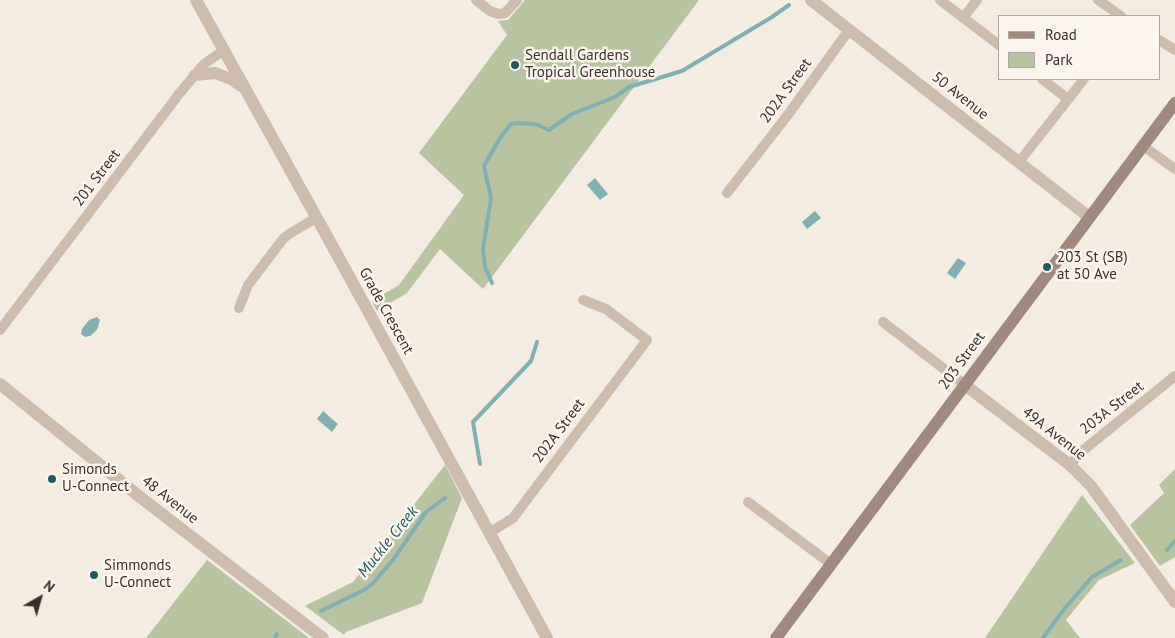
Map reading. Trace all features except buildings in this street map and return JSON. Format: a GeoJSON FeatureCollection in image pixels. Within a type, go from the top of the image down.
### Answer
{"type":"FeatureCollection","features":[{"type":"Feature","properties":{"kind":"main road","name":"203 Street"},"geometry":{"type":"LineString","coordinates":[[776,638],[1175,103]]}},
{"type":"Feature","properties":{"kind":"street","name":"Grade Crescent"},"geometry":{"type":"LineString","coordinates":[[196,0],[547,638]]}},
{"type":"Feature","properties":{"kind":"street"},"geometry":{"type":"LineString","coordinates":[[476,0],[490,11],[498,14],[505,13],[517,0]]}},
{"type":"Feature","properties":{"kind":"street","name":"50 Avenue"},"geometry":{"type":"LineString","coordinates":[[811,0],[1089,217]]}},
{"type":"Feature","properties":{"kind":"street"},"geometry":{"type":"LineString","coordinates":[[940,0],[998,45]]}},
{"type":"Feature","properties":{"kind":"street"},"geometry":{"type":"LineString","coordinates":[[963,18],[977,0]]}},
{"type":"Feature","properties":{"kind":"street"},"geometry":{"type":"LineString","coordinates":[[1098,0],[1120,15]]}},
{"type":"Feature","properties":{"kind":"street","name":"202A Street"},"geometry":{"type":"LineString","coordinates":[[727,193],[849,30]]}},
{"type":"Feature","properties":{"kind":"street"},"geometry":{"type":"LineString","coordinates":[[1160,41],[1175,50]]}},
{"type":"Feature","properties":{"kind":"street","name":"201 Street"},"geometry":{"type":"LineString","coordinates":[[0,330],[195,75],[214,55],[224,50]]}},
{"type":"Feature","properties":{"kind":"street"},"geometry":{"type":"LineString","coordinates":[[195,75],[214,73],[231,79],[245,89]]}},
{"type":"Feature","properties":{"kind":"street"},"geometry":{"type":"LineString","coordinates":[[1043,80],[1068,99]]}},
{"type":"Feature","properties":{"kind":"street"},"geometry":{"type":"LineString","coordinates":[[1019,162],[1083,80]]}},
{"type":"Feature","properties":{"kind":"street"},"geometry":{"type":"LineString","coordinates":[[1143,146],[1175,170]]}},
{"type":"Feature","properties":{"kind":"street"},"geometry":{"type":"LineString","coordinates":[[239,308],[248,285],[283,239],[316,218]]}},
{"type":"Feature","properties":{"kind":"street","name":"202A Street"},"geometry":{"type":"LineString","coordinates":[[489,533],[513,518],[646,340],[606,309],[583,300]]}},
{"type":"Feature","properties":{"kind":"street","name":"49A Avenue"},"geometry":{"type":"LineString","coordinates":[[882,322],[1070,465],[1091,486],[1175,602]]}},
{"type":"Feature","properties":{"kind":"street","name":"203A Street"},"geometry":{"type":"LineString","coordinates":[[1070,465],[1081,452],[1175,376]]}},
{"type":"Feature","properties":{"kind":"street","name":"48 Avenue"},"geometry":{"type":"LineString","coordinates":[[0,384],[150,504],[323,638]]}},
{"type":"Feature","properties":{"kind":"street"},"geometry":{"type":"LineString","coordinates":[[748,502],[831,564]]}},
{"type":"Feature","properties":{"kind":"green space"},"geometry":{"type":"Polygon","coordinates":[[[525,0],[699,0],[483,289],[440,249],[407,293],[377,311],[372,301],[399,285],[464,195],[419,153],[507,35],[498,21],[508,20],[525,0]]]}},
{"type":"Feature","properties":{"kind":"green space"},"geometry":{"type":"Polygon","coordinates":[[[445,465],[462,498],[422,603],[346,632],[344,635],[305,606],[353,582],[445,465]]]}},
{"type":"Feature","properties":{"kind":"green space"},"geometry":{"type":"Polygon","coordinates":[[[1175,469],[1175,557],[1160,566],[1130,525],[1164,493],[1159,485],[1175,469]]]}},
{"type":"Feature","properties":{"kind":"green space"},"geometry":{"type":"Polygon","coordinates":[[[1082,495],[1135,563],[1099,580],[1066,620],[1080,638],[985,638],[1082,495]]]}},
{"type":"Feature","properties":{"kind":"green space"},"geometry":{"type":"Polygon","coordinates":[[[207,560],[309,638],[146,638],[207,560]]]}},
{"type":"Feature","properties":{"kind":"water"},"geometry":{"type":"Polygon","coordinates":[[[595,178],[608,194],[600,200],[587,185],[595,178]]]}},
{"type":"Feature","properties":{"kind":"water"},"geometry":{"type":"Polygon","coordinates":[[[815,211],[821,218],[807,229],[802,222],[815,211]]]}},
{"type":"Feature","properties":{"kind":"water"},"geometry":{"type":"Polygon","coordinates":[[[958,258],[966,263],[955,279],[947,273],[958,258]]]}},
{"type":"Feature","properties":{"kind":"water"},"geometry":{"type":"Polygon","coordinates":[[[97,317],[100,320],[97,330],[90,336],[85,337],[81,334],[82,329],[89,320],[97,317]]]}},
{"type":"Feature","properties":{"kind":"water"},"geometry":{"type":"Polygon","coordinates":[[[323,411],[338,424],[332,432],[317,419],[323,411]]]}},
{"type":"Feature","properties":{"kind":"waterway","name":"Muckle Creek"},"geometry":{"type":"LineString","coordinates":[[492,283],[485,267],[483,249],[491,198],[484,166],[500,138],[511,124],[535,124],[549,130],[572,114],[615,97],[629,87],[682,71],[789,5]]}},
{"type":"Feature","properties":{"kind":"waterway","name":"Muckle Creek"},"geometry":{"type":"LineString","coordinates":[[480,464],[473,422],[531,361],[537,342]]}},
{"type":"Feature","properties":{"kind":"waterway","name":"Muckle Creek"},"geometry":{"type":"LineString","coordinates":[[321,611],[364,590],[373,583],[393,560],[426,512],[445,498]]}},
{"type":"Feature","properties":{"kind":"waterway"},"geometry":{"type":"LineString","coordinates":[[1167,550],[1175,541]]}},
{"type":"Feature","properties":{"kind":"waterway"},"geometry":{"type":"LineString","coordinates":[[1043,638],[1065,608],[1092,577],[1121,560]]}},
{"type":"Feature","properties":{"kind":"waterway","name":"Muckle Creek"},"geometry":{"type":"LineString","coordinates":[[275,638],[277,634]]}},
{"type":"Feature","properties":{"kind":"place","name":"Sendall Gardens Tropical Greenhouse"},"geometry":{"type":"Point","coordinates":[515,65]}},
{"type":"Feature","properties":{"kind":"place","name":"203 St (SB) at 50 Ave"},"geometry":{"type":"Point","coordinates":[1047,267]}},
{"type":"Feature","properties":{"kind":"place","name":"Simonds U-Connect"},"geometry":{"type":"Point","coordinates":[52,479]}},
{"type":"Feature","properties":{"kind":"place","name":"Simmonds U-Connect"},"geometry":{"type":"Point","coordinates":[94,575]}}]}
